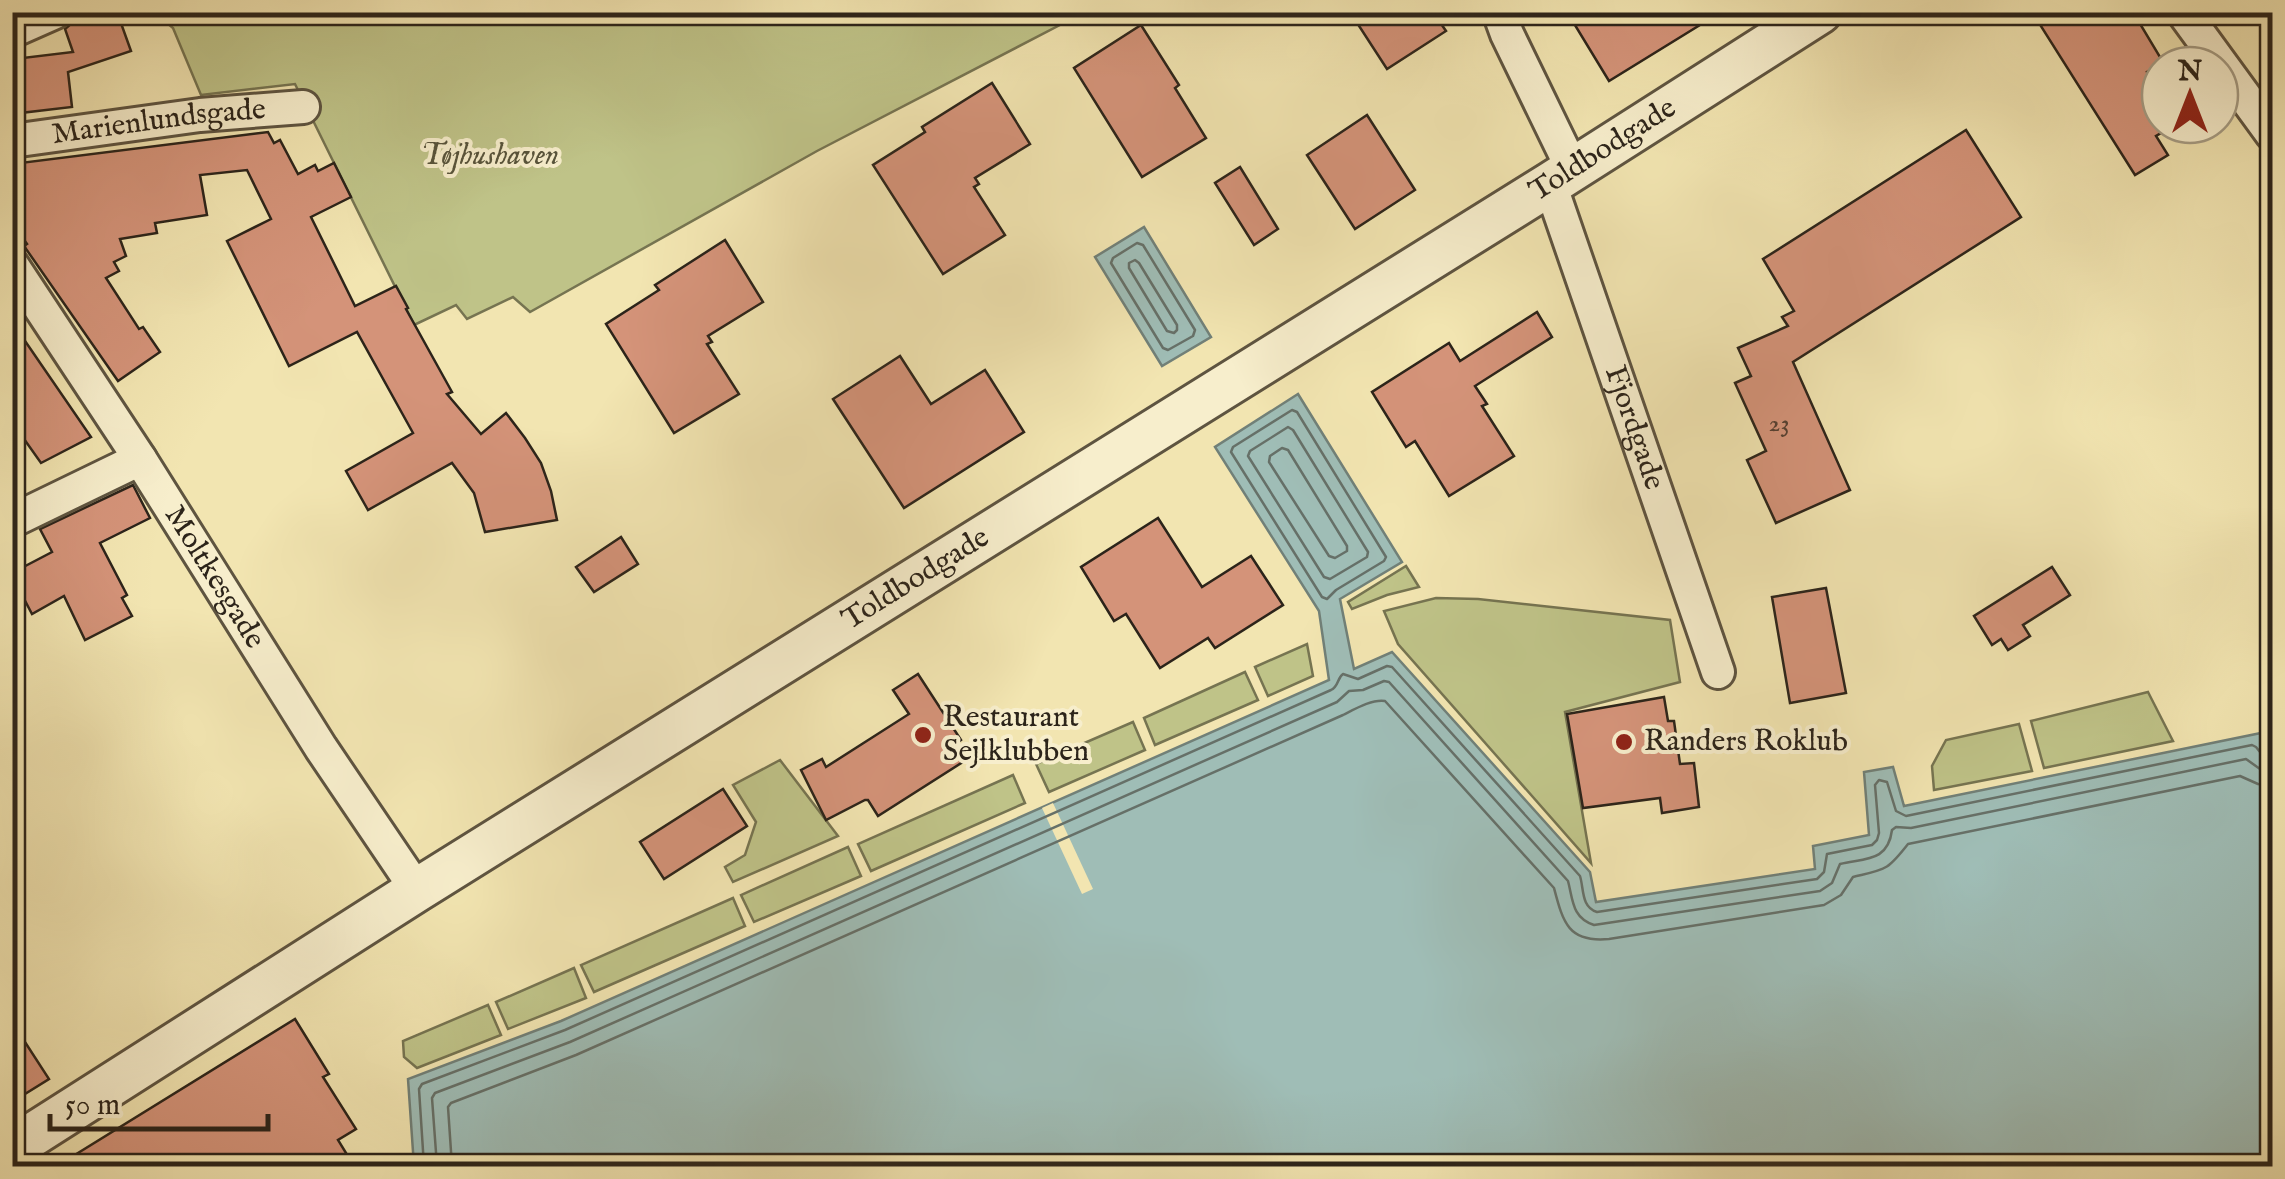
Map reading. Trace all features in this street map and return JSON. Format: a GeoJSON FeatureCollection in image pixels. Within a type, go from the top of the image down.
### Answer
{"type":"FeatureCollection","features":[{"type":"Feature","properties":{"kind":"street"},"geometry":{"type":"LineString","coordinates":[[12,31],[56,12]]}},
{"type":"Feature","properties":{"kind":"street","name":"Fjordgade"},"geometry":{"type":"LineString","coordinates":[[1498,12],[1561,176],[1718,672]]}},
{"type":"Feature","properties":{"kind":"street","name":"Toldbodgade"},"geometry":{"type":"LineString","coordinates":[[12,1148],[416,890],[1820,12]]}},
{"type":"Feature","properties":{"kind":"street"},"geometry":{"type":"LineString","coordinates":[[2183,12],[2272,134]]}},
{"type":"Feature","properties":{"kind":"street","name":"Marienlundsgade"},"geometry":{"type":"LineString","coordinates":[[12,141],[200,115],[302,106]]}},
{"type":"Feature","properties":{"kind":"street","name":"Moltkesgade"},"geometry":{"type":"LineString","coordinates":[[12,265],[416,890]]}},
{"type":"Feature","properties":{"kind":"street"},"geometry":{"type":"LineString","coordinates":[[12,521],[140,459]]}},
{"type":"Feature","properties":{"kind":"green space","name":"Tøjhushaven"},"geometry":{"type":"Polygon","coordinates":[[[155,13],[1083,13],[817,151],[530,312],[513,297],[467,319],[456,305],[414,325],[295,84],[201,95],[173,28],[155,13]]]}},
{"type":"Feature","properties":{"kind":"green space"},"geometry":{"type":"Polygon","coordinates":[[[1406,566],[1419,587],[1352,609],[1348,602],[1406,566]]]}},
{"type":"Feature","properties":{"kind":"green space"},"geometry":{"type":"Polygon","coordinates":[[[1436,598],[1670,620],[1680,682],[1565,712],[1591,863],[1398,644],[1384,611],[1436,598]]]}},
{"type":"Feature","properties":{"kind":"green space"},"geometry":{"type":"Polygon","coordinates":[[[1307,644],[1313,676],[1268,696],[1255,667],[1307,644]]]}},
{"type":"Feature","properties":{"kind":"green space"},"geometry":{"type":"Polygon","coordinates":[[[1245,672],[1258,700],[1155,745],[1144,718],[1245,672]]]}},
{"type":"Feature","properties":{"kind":"green space"},"geometry":{"type":"Polygon","coordinates":[[[2148,692],[2173,741],[2044,768],[2031,721],[2148,692]]]}},
{"type":"Feature","properties":{"kind":"green space"},"geometry":{"type":"Polygon","coordinates":[[[1133,722],[1145,750],[1049,792],[1036,764],[1133,722]]]}},
{"type":"Feature","properties":{"kind":"green space"},"geometry":{"type":"Polygon","coordinates":[[[2019,724],[2032,771],[1934,790],[1932,766],[1946,740],[2019,724]]]}},
{"type":"Feature","properties":{"kind":"green space"},"geometry":{"type":"Polygon","coordinates":[[[780,760],[838,836],[733,882],[725,867],[745,855],[756,822],[733,785],[780,760]]]}},
{"type":"Feature","properties":{"kind":"green space"},"geometry":{"type":"Polygon","coordinates":[[[1013,775],[1025,803],[871,871],[858,844],[1013,775]]]}},
{"type":"Feature","properties":{"kind":"green space"},"geometry":{"type":"Polygon","coordinates":[[[848,847],[861,876],[754,922],[741,895],[848,847]]]}},
{"type":"Feature","properties":{"kind":"green space"},"geometry":{"type":"Polygon","coordinates":[[[733,898],[745,926],[594,992],[581,965],[733,898]]]}},
{"type":"Feature","properties":{"kind":"green space"},"geometry":{"type":"Polygon","coordinates":[[[574,968],[586,998],[508,1029],[496,1002],[574,968]]]}},
{"type":"Feature","properties":{"kind":"green space"},"geometry":{"type":"Polygon","coordinates":[[[488,1005],[501,1035],[417,1068],[404,1057],[403,1041],[488,1005]]]}},
{"type":"Feature","properties":{"kind":"water"},"geometry":{"type":"Polygon","coordinates":[[[1144,227],[1211,337],[1162,366],[1095,257],[1144,227]]]}},
{"type":"Feature","properties":{"kind":"water"},"geometry":{"type":"Polygon","coordinates":[[[1298,394],[1402,562],[1340,599],[1354,669],[1392,652],[1590,872],[1596,902],[1815,869],[1813,846],[1869,835],[1864,772],[1893,767],[1904,806],[2261,733],[2272,757],[2272,1166],[414,1166],[408,1079],[561,1021],[1329,680],[1319,611],[1215,447],[1298,394]]]}},
{"type":"Feature","properties":{"kind":"pier"},"geometry":{"type":"Polygon","coordinates":[[[1053,803],[1093,889],[1082,894],[1042,808],[1053,803]]]}},
{"type":"Feature","properties":{"kind":"building"},"geometry":{"type":"Polygon","coordinates":[[[80,12],[117,12],[131,51],[68,72],[72,107],[20,113],[14,59],[73,52],[65,29],[80,12]]]}},
{"type":"Feature","properties":{"kind":"building"},"geometry":{"type":"Polygon","coordinates":[[[1350,12],[1433,12],[1446,31],[1387,69],[1350,12]]]}},
{"type":"Feature","properties":{"kind":"building"},"geometry":{"type":"Polygon","coordinates":[[[1567,12],[1721,12],[1609,81],[1567,12]]]}},
{"type":"Feature","properties":{"kind":"building"},"geometry":{"type":"Polygon","coordinates":[[[2032,12],[2093,12],[2100,24],[2118,12],[2133,12],[2153,45],[2140,45],[2140,145],[2162,145],[2168,155],[2135,175],[2032,12]]]}},
{"type":"Feature","properties":{"kind":"building"},"geometry":{"type":"Polygon","coordinates":[[[1141,25],[1179,85],[1175,88],[1206,138],[1142,177],[1074,68],[1141,25]]]}},
{"type":"Feature","properties":{"kind":"building"},"geometry":{"type":"Polygon","coordinates":[[[992,83],[1030,144],[975,178],[979,184],[974,187],[1005,235],[943,274],[873,165],[925,132],[922,127],[992,83]]]}},
{"type":"Feature","properties":{"kind":"building"},"geometry":{"type":"Polygon","coordinates":[[[1367,115],[1415,190],[1355,229],[1307,155],[1367,115]]]}},
{"type":"Feature","properties":{"kind":"building"},"geometry":{"type":"Polygon","coordinates":[[[1966,130],[2021,217],[1793,362],[1850,490],[1776,523],[1747,460],[1766,451],[1735,383],[1751,376],[1738,348],[1788,326],[1782,317],[1794,311],[1763,259],[1966,130]]]}},
{"type":"Feature","properties":{"kind":"building"},"geometry":{"type":"Polygon","coordinates":[[[268,132],[274,143],[280,140],[298,174],[315,165],[318,171],[334,163],[351,197],[311,217],[355,306],[396,286],[452,392],[447,394],[481,434],[506,413],[525,438],[541,463],[557,520],[485,532],[474,493],[452,463],[368,510],[346,471],[413,433],[357,332],[289,366],[227,241],[271,219],[247,170],[200,175],[207,215],[155,223],[157,233],[120,239],[126,256],[114,262],[119,271],[106,278],[139,329],[143,327],[160,352],[118,381],[12,223],[12,164],[268,132]]]}},
{"type":"Feature","properties":{"kind":"building"},"geometry":{"type":"Polygon","coordinates":[[[1240,167],[1278,229],[1254,245],[1215,183],[1240,167]]]}},
{"type":"Feature","properties":{"kind":"building"},"geometry":{"type":"Polygon","coordinates":[[[725,240],[763,302],[708,336],[712,342],[707,344],[739,394],[674,433],[606,324],[659,290],[655,285],[725,240]]]}},
{"type":"Feature","properties":{"kind":"building"},"geometry":{"type":"Polygon","coordinates":[[[1537,312],[1552,337],[1475,386],[1487,404],[1482,406],[1514,456],[1449,496],[1415,441],[1406,447],[1372,392],[1449,343],[1460,361],[1537,312]]]}},
{"type":"Feature","properties":{"kind":"building"},"geometry":{"type":"Polygon","coordinates":[[[12,322],[91,437],[41,463],[12,422],[12,322]]]}},
{"type":"Feature","properties":{"kind":"building"},"geometry":{"type":"Polygon","coordinates":[[[900,356],[931,404],[985,370],[1024,432],[904,508],[833,399],[900,356]]]}},
{"type":"Feature","properties":{"kind":"building"},"geometry":{"type":"Polygon","coordinates":[[[133,485],[150,518],[100,543],[127,595],[122,598],[132,616],[85,640],[64,596],[32,614],[22,595],[12,601],[12,573],[52,552],[40,529],[133,485]]]}},
{"type":"Feature","properties":{"kind":"building"},"geometry":{"type":"Polygon","coordinates":[[[1158,518],[1202,587],[1251,556],[1283,605],[1215,648],[1208,638],[1160,668],[1126,614],[1114,621],[1081,567],[1158,518]]]}},
{"type":"Feature","properties":{"kind":"building"},"geometry":{"type":"Polygon","coordinates":[[[621,537],[638,564],[594,592],[576,567],[621,537]]]}},
{"type":"Feature","properties":{"kind":"building"},"geometry":{"type":"Polygon","coordinates":[[[2052,567],[2070,595],[2023,625],[2030,636],[2008,650],[2001,639],[1992,645],[1974,616],[2052,567]]]}},
{"type":"Feature","properties":{"kind":"building"},"geometry":{"type":"Polygon","coordinates":[[[1826,588],[1846,693],[1790,703],[1772,597],[1826,588]]]}},
{"type":"Feature","properties":{"kind":"building"},"geometry":{"type":"Polygon","coordinates":[[[918,674],[961,740],[956,744],[966,760],[878,816],[865,800],[826,820],[801,770],[822,759],[826,767],[909,714],[893,690],[918,674]]]}},
{"type":"Feature","properties":{"kind":"building","name":"Randers Roklub"},"geometry":{"type":"Polygon","coordinates":[[[1664,697],[1668,721],[1674,721],[1680,764],[1694,763],[1699,807],[1662,813],[1660,798],[1583,808],[1567,714],[1664,697]]]}},
{"type":"Feature","properties":{"kind":"building"},"geometry":{"type":"Polygon","coordinates":[[[723,789],[747,826],[664,879],[640,842],[723,789]]]}},
{"type":"Feature","properties":{"kind":"building"},"geometry":{"type":"Polygon","coordinates":[[[295,1019],[329,1074],[323,1077],[356,1129],[338,1140],[354,1166],[57,1166],[295,1019]]]}},
{"type":"Feature","properties":{"kind":"building"},"geometry":{"type":"Polygon","coordinates":[[[12,1022],[49,1079],[12,1102],[12,1022]]]}},
{"type":"Feature","properties":{"kind":"place","name":"Restaurant Sejlklubben"},"geometry":{"type":"Point","coordinates":[923,735]}},
{"type":"Feature","properties":{"kind":"place","name":"Randers Roklub"},"geometry":{"type":"Point","coordinates":[1624,742]}}]}
